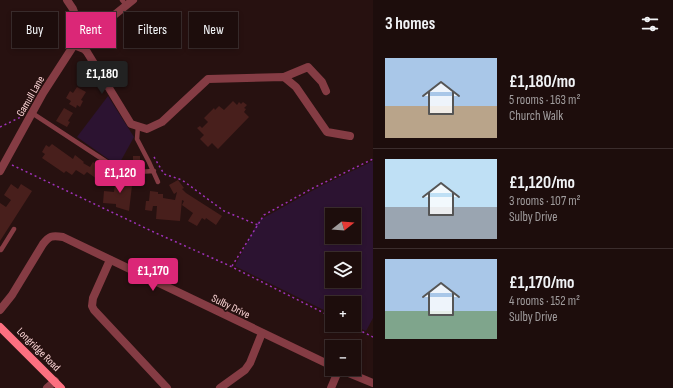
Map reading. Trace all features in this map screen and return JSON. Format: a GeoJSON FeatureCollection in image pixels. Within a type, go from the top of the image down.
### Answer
{"type":"FeatureCollection","features":[{"type":"Feature","properties":{"kind":"main road","name":"Longridge Road"},"geometry":{"type":"LineString","coordinates":[[0,327],[61,388]]}},
{"type":"Feature","properties":{"kind":"street"},"geometry":{"type":"LineString","coordinates":[[67,0],[74,12]]}},
{"type":"Feature","properties":{"kind":"street"},"geometry":{"type":"LineString","coordinates":[[115,12],[124,3],[133,0]]}},
{"type":"Feature","properties":{"kind":"street","name":"Gamull Lane"},"geometry":{"type":"LineString","coordinates":[[0,171],[43,93],[72,48]]}},
{"type":"Feature","properties":{"kind":"street"},"geometry":{"type":"LineString","coordinates":[[82,48],[87,52],[131,124],[147,129],[162,122],[208,79],[284,77],[308,66],[322,82],[326,91]]}},
{"type":"Feature","properties":{"kind":"street"},"geometry":{"type":"LineString","coordinates":[[284,77],[296,86],[327,132],[350,136]]}},
{"type":"Feature","properties":{"kind":"street","name":"Sulby Drive"},"geometry":{"type":"LineString","coordinates":[[0,310],[12,295],[47,238],[56,236],[62,237],[325,363]]}},
{"type":"Feature","properties":{"kind":"street"},"geometry":{"type":"LineString","coordinates":[[110,260],[93,298],[92,302],[94,310],[167,388]]}},
{"type":"Feature","properties":{"kind":"street"},"geometry":{"type":"LineString","coordinates":[[220,388],[245,370],[250,363],[262,333]]}},
{"type":"Feature","properties":{"kind":"street"},"geometry":{"type":"LineString","coordinates":[[331,388],[336,376]]}},
{"type":"Feature","properties":{"kind":"street"},"geometry":{"type":"LineString","coordinates":[[356,376],[373,383]]}},
{"type":"Feature","properties":{"kind":"street"},"geometry":{"type":"LineString","coordinates":[[47,388],[55,381]]}},
{"type":"Feature","properties":{"kind":"lane"},"geometry":{"type":"LineString","coordinates":[[32,113],[119,170],[137,172],[154,171]]}},
{"type":"Feature","properties":{"kind":"lane"},"geometry":{"type":"LineString","coordinates":[[138,126],[137,139],[154,171],[158,182]]}},
{"type":"Feature","properties":{"kind":"lane"},"geometry":{"type":"LineString","coordinates":[[0,249],[1,250],[14,229]]}},
{"type":"Feature","properties":{"kind":"path"},"geometry":{"type":"LineString","coordinates":[[0,127],[32,113]]}},
{"type":"Feature","properties":{"kind":"path"},"geometry":{"type":"LineString","coordinates":[[153,155],[164,174],[182,180],[224,211],[258,225]]}},
{"type":"Feature","properties":{"kind":"path"},"geometry":{"type":"LineString","coordinates":[[232,266],[264,215],[312,188],[373,159]]}},
{"type":"Feature","properties":{"kind":"path"},"geometry":{"type":"LineString","coordinates":[[11,164],[151,231],[232,266],[325,313]]}},
{"type":"Feature","properties":{"kind":"path"},"geometry":{"type":"LineString","coordinates":[[361,331],[373,337]]}},
{"type":"Feature","properties":{"kind":"shaded area"},"geometry":{"type":"Polygon","coordinates":[[[108,96],[134,137],[118,166],[77,137],[108,96]]]}},
{"type":"Feature","properties":{"kind":"shaded area"},"geometry":{"type":"Polygon","coordinates":[[[373,161],[373,318],[366,331],[361,329],[361,296],[325,296],[325,311],[235,266],[258,221],[319,187],[373,161]]]}},
{"type":"Feature","properties":{"kind":"building"},"geometry":{"type":"Polygon","coordinates":[[[77,87],[86,92],[81,100],[83,101],[80,107],[77,105],[76,108],[69,104],[71,101],[66,98],[70,91],[73,93],[77,87]]]}},
{"type":"Feature","properties":{"kind":"building"},"geometry":{"type":"Polygon","coordinates":[[[233,101],[237,105],[239,102],[241,104],[243,102],[247,105],[244,108],[246,109],[244,112],[249,117],[218,149],[212,143],[208,147],[200,139],[204,135],[197,128],[200,126],[202,128],[208,122],[204,118],[214,108],[215,110],[219,106],[224,110],[233,101]]]}},
{"type":"Feature","properties":{"kind":"building"},"geometry":{"type":"Polygon","coordinates":[[[64,108],[73,113],[68,121],[70,122],[67,127],[56,121],[64,108]]]}},
{"type":"Feature","properties":{"kind":"building"},"geometry":{"type":"Polygon","coordinates":[[[52,144],[73,159],[75,155],[84,162],[83,163],[90,167],[93,162],[107,171],[100,181],[87,172],[84,175],[76,170],[72,175],[66,171],[64,173],[42,158],[45,154],[42,152],[46,145],[49,147],[52,144]]]}},
{"type":"Feature","properties":{"kind":"building"},"geometry":{"type":"Polygon","coordinates":[[[133,156],[140,156],[140,164],[133,164],[133,156]]]}},
{"type":"Feature","properties":{"kind":"building"},"geometry":{"type":"Polygon","coordinates":[[[110,175],[116,179],[112,185],[106,181],[110,175]]]}},
{"type":"Feature","properties":{"kind":"building"},"geometry":{"type":"Polygon","coordinates":[[[118,176],[133,177],[129,211],[116,207],[116,204],[103,203],[104,191],[114,192],[115,184],[118,184],[118,176]]]}},
{"type":"Feature","properties":{"kind":"building"},"geometry":{"type":"Polygon","coordinates":[[[178,180],[184,188],[182,189],[186,193],[222,216],[216,225],[206,218],[205,220],[202,218],[197,226],[188,221],[193,213],[182,205],[184,201],[182,200],[180,221],[156,219],[157,206],[153,206],[152,211],[145,210],[146,201],[149,201],[150,191],[163,194],[163,198],[175,200],[177,192],[174,194],[169,185],[178,180]]]}},
{"type":"Feature","properties":{"kind":"building"},"geometry":{"type":"Polygon","coordinates":[[[11,184],[18,189],[21,184],[32,191],[0,241],[0,203],[6,207],[11,200],[4,195],[11,184]]]}}]}
